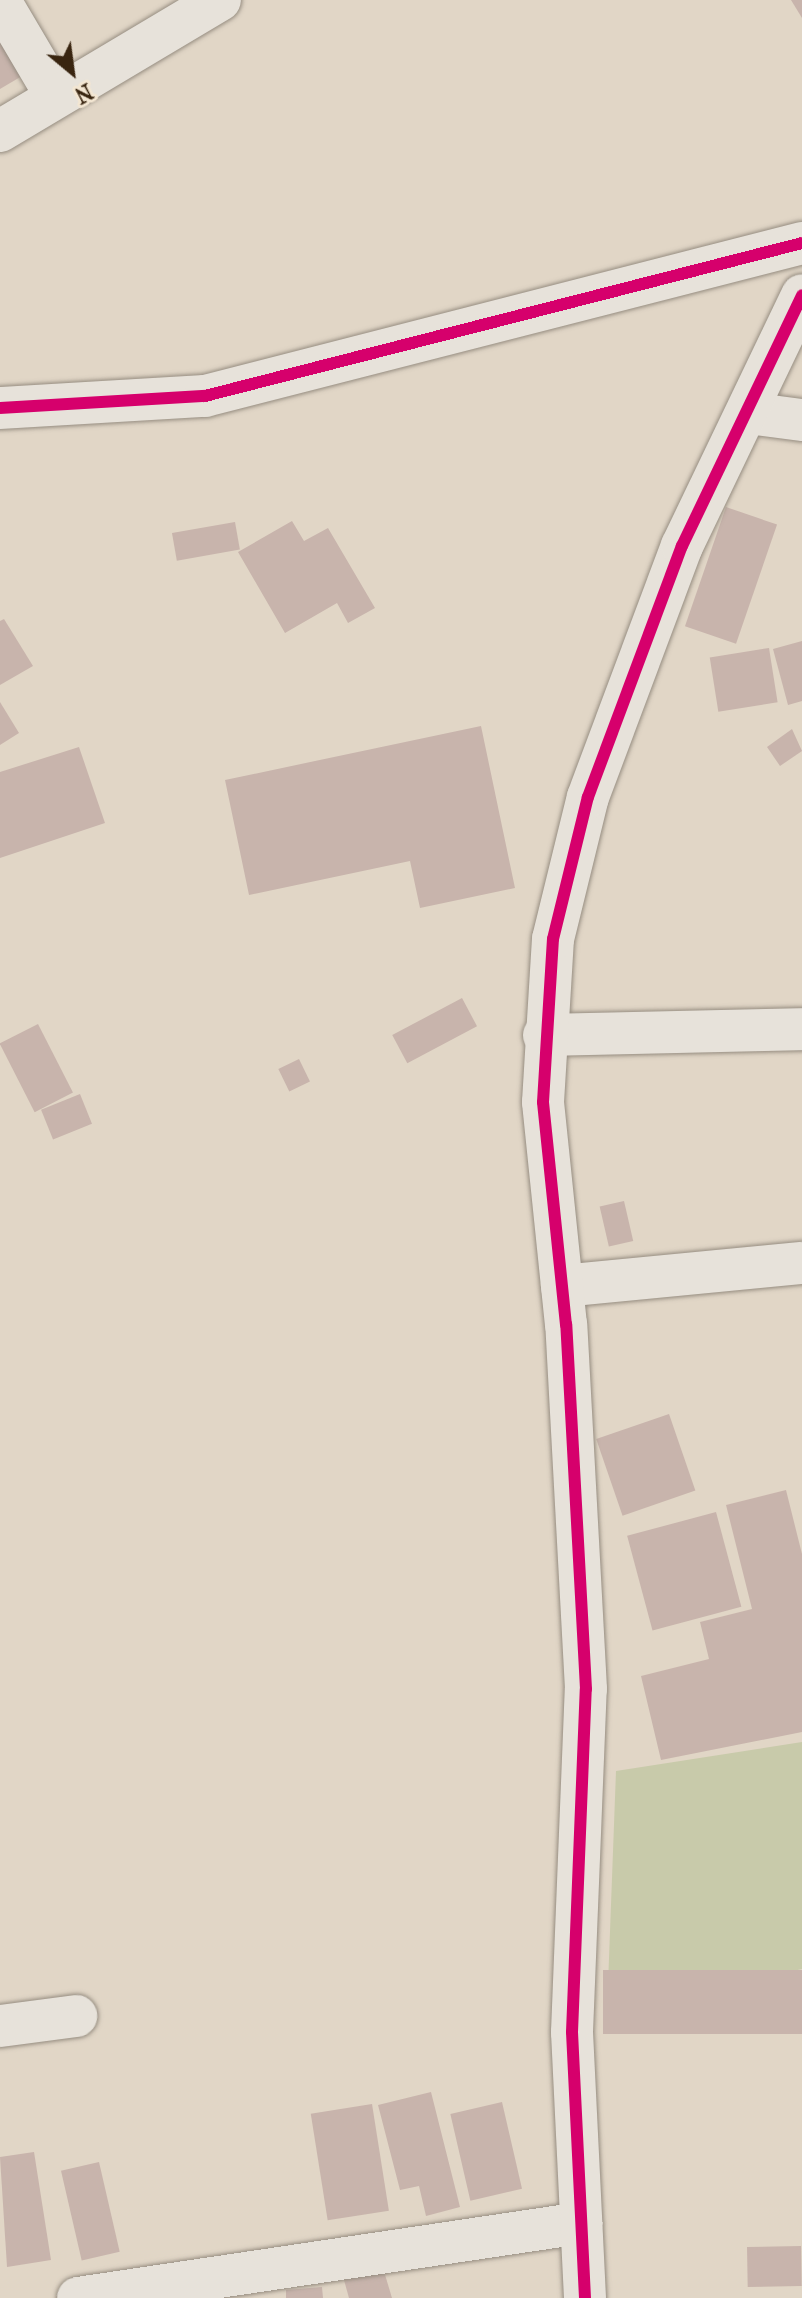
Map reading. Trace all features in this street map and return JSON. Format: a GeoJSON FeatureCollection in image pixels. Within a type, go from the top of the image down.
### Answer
{"type":"FeatureCollection","features":[{"type":"Feature","properties":{"kind":"street"},"geometry":{"type":"LineString","coordinates":[[0,131],[220,0]]}},
{"type":"Feature","properties":{"kind":"street"},"geometry":{"type":"LineString","coordinates":[[0,1],[56,96]]}},
{"type":"Feature","properties":{"kind":"street"},"geometry":{"type":"LineString","coordinates":[[0,408],[205,396],[802,243]]}},
{"type":"Feature","properties":{"kind":"street"},"geometry":{"type":"LineString","coordinates":[[585,2298],[572,2032],[586,1689],[562,1286],[543,1102],[544,1035],[553,939],[588,797],[682,546],[802,295]]}},
{"type":"Feature","properties":{"kind":"street"},"geometry":{"type":"LineString","coordinates":[[748,413],[802,420]]}},
{"type":"Feature","properties":{"kind":"street"},"geometry":{"type":"LineString","coordinates":[[544,1035],[802,1029]]}},
{"type":"Feature","properties":{"kind":"street"},"geometry":{"type":"LineString","coordinates":[[562,1286],[802,1263]]}},
{"type":"Feature","properties":{"kind":"street"},"geometry":{"type":"LineString","coordinates":[[0,2026],[76,2016]]}},
{"type":"Feature","properties":{"kind":"street"},"geometry":{"type":"LineString","coordinates":[[78,2298],[581,2223]]}},
{"type":"Feature","properties":{"kind":"green space"},"geometry":{"type":"Polygon","coordinates":[[[802,1742],[802,1969],[607,2012],[616,1771],[802,1742]]]}},
{"type":"Feature","properties":{"kind":"building"},"geometry":{"type":"Polygon","coordinates":[[[791,0],[802,0],[802,18],[791,0]]]}},
{"type":"Feature","properties":{"kind":"building"},"geometry":{"type":"Polygon","coordinates":[[[0,39],[22,76],[0,89],[0,39]]]}},
{"type":"Feature","properties":{"kind":"building"},"geometry":{"type":"Polygon","coordinates":[[[726,507],[777,525],[736,644],[685,626],[726,507]]]}},
{"type":"Feature","properties":{"kind":"building"},"geometry":{"type":"Polygon","coordinates":[[[292,521],[304,541],[328,528],[375,608],[348,623],[337,603],[285,633],[238,552],[292,521]]]}},
{"type":"Feature","properties":{"kind":"building"},"geometry":{"type":"Polygon","coordinates":[[[235,522],[240,550],[177,561],[172,533],[235,522]]]}},
{"type":"Feature","properties":{"kind":"building"},"geometry":{"type":"Polygon","coordinates":[[[4,619],[33,666],[0,685],[0,621],[4,619]]]}},
{"type":"Feature","properties":{"kind":"building"},"geometry":{"type":"Polygon","coordinates":[[[802,641],[802,701],[788,705],[773,649],[802,641]]]}},
{"type":"Feature","properties":{"kind":"building"},"geometry":{"type":"Polygon","coordinates":[[[769,648],[778,702],[718,712],[710,657],[769,648]]]}},
{"type":"Feature","properties":{"kind":"building"},"geometry":{"type":"Polygon","coordinates":[[[0,702],[19,733],[0,745],[0,702]]]}},
{"type":"Feature","properties":{"kind":"building"},"geometry":{"type":"Polygon","coordinates":[[[481,726],[515,888],[420,908],[410,861],[249,895],[225,780],[481,726]]]}},
{"type":"Feature","properties":{"kind":"building"},"geometry":{"type":"Polygon","coordinates":[[[792,729],[802,751],[780,766],[767,747],[792,729]]]}},
{"type":"Feature","properties":{"kind":"building"},"geometry":{"type":"Polygon","coordinates":[[[79,747],[105,823],[0,858],[0,772],[79,747]]]}},
{"type":"Feature","properties":{"kind":"building"},"geometry":{"type":"Polygon","coordinates":[[[462,998],[477,1026],[407,1063],[392,1035],[462,998]]]}},
{"type":"Feature","properties":{"kind":"building"},"geometry":{"type":"Polygon","coordinates":[[[38,1024],[73,1093],[35,1112],[0,1043],[38,1024]]]}},
{"type":"Feature","properties":{"kind":"building"},"geometry":{"type":"Polygon","coordinates":[[[299,1059],[310,1081],[289,1092],[278,1069],[299,1059]]]}},
{"type":"Feature","properties":{"kind":"building"},"geometry":{"type":"Polygon","coordinates":[[[80,1094],[92,1124],[53,1139],[41,1110],[80,1094]]]}},
{"type":"Feature","properties":{"kind":"building"},"geometry":{"type":"Polygon","coordinates":[[[624,1201],[633,1241],[609,1247],[600,1207],[624,1201]]]}},
{"type":"Feature","properties":{"kind":"building"},"geometry":{"type":"Polygon","coordinates":[[[669,1414],[695,1491],[623,1516],[596,1439],[669,1414]]]}},
{"type":"Feature","properties":{"kind":"building"},"geometry":{"type":"Polygon","coordinates":[[[786,1490],[802,1554],[802,1732],[661,1760],[641,1676],[709,1659],[700,1622],[752,1609],[726,1505],[786,1490]]]}},
{"type":"Feature","properties":{"kind":"building"},"geometry":{"type":"Polygon","coordinates":[[[716,1512],[741,1607],[652,1630],[627,1536],[716,1512]]]}},
{"type":"Feature","properties":{"kind":"building"},"geometry":{"type":"Polygon","coordinates":[[[603,1970],[802,1970],[802,2034],[603,2034],[603,1970]]]}},
{"type":"Feature","properties":{"kind":"building"},"geometry":{"type":"Polygon","coordinates":[[[431,2092],[460,2207],[426,2216],[419,2186],[400,2190],[378,2105],[431,2092]]]}},
{"type":"Feature","properties":{"kind":"building"},"geometry":{"type":"Polygon","coordinates":[[[502,2102],[522,2189],[470,2201],[450,2114],[502,2102]]]}},
{"type":"Feature","properties":{"kind":"building"},"geometry":{"type":"Polygon","coordinates":[[[372,2104],[389,2211],[328,2220],[311,2114],[372,2104]]]}},
{"type":"Feature","properties":{"kind":"building"},"geometry":{"type":"Polygon","coordinates":[[[34,2152],[51,2260],[7,2267],[0,2157],[34,2152]]]}},
{"type":"Feature","properties":{"kind":"building"},"geometry":{"type":"Polygon","coordinates":[[[99,2162],[120,2252],[82,2260],[61,2171],[99,2162]]]}},
{"type":"Feature","properties":{"kind":"building"},"geometry":{"type":"Polygon","coordinates":[[[801,2246],[802,2286],[748,2287],[747,2247],[801,2246]]]}},
{"type":"Feature","properties":{"kind":"building"},"geometry":{"type":"Polygon","coordinates":[[[383,2268],[392,2298],[349,2298],[344,2280],[383,2268]]]}},
{"type":"Feature","properties":{"kind":"building"},"geometry":{"type":"Polygon","coordinates":[[[322,2287],[323,2298],[286,2298],[286,2290],[322,2287]]]}},
{"type":"Feature","properties":{"kind":"cycle path"},"geometry":{"type":"LineString","coordinates":[[0,408],[205,396],[802,243]]}},
{"type":"Feature","properties":{"kind":"cycle path"},"geometry":{"type":"LineString","coordinates":[[585,2298],[572,2032],[586,1689],[566,1325],[543,1102],[553,939],[588,797],[682,546],[802,295]]}}]}
